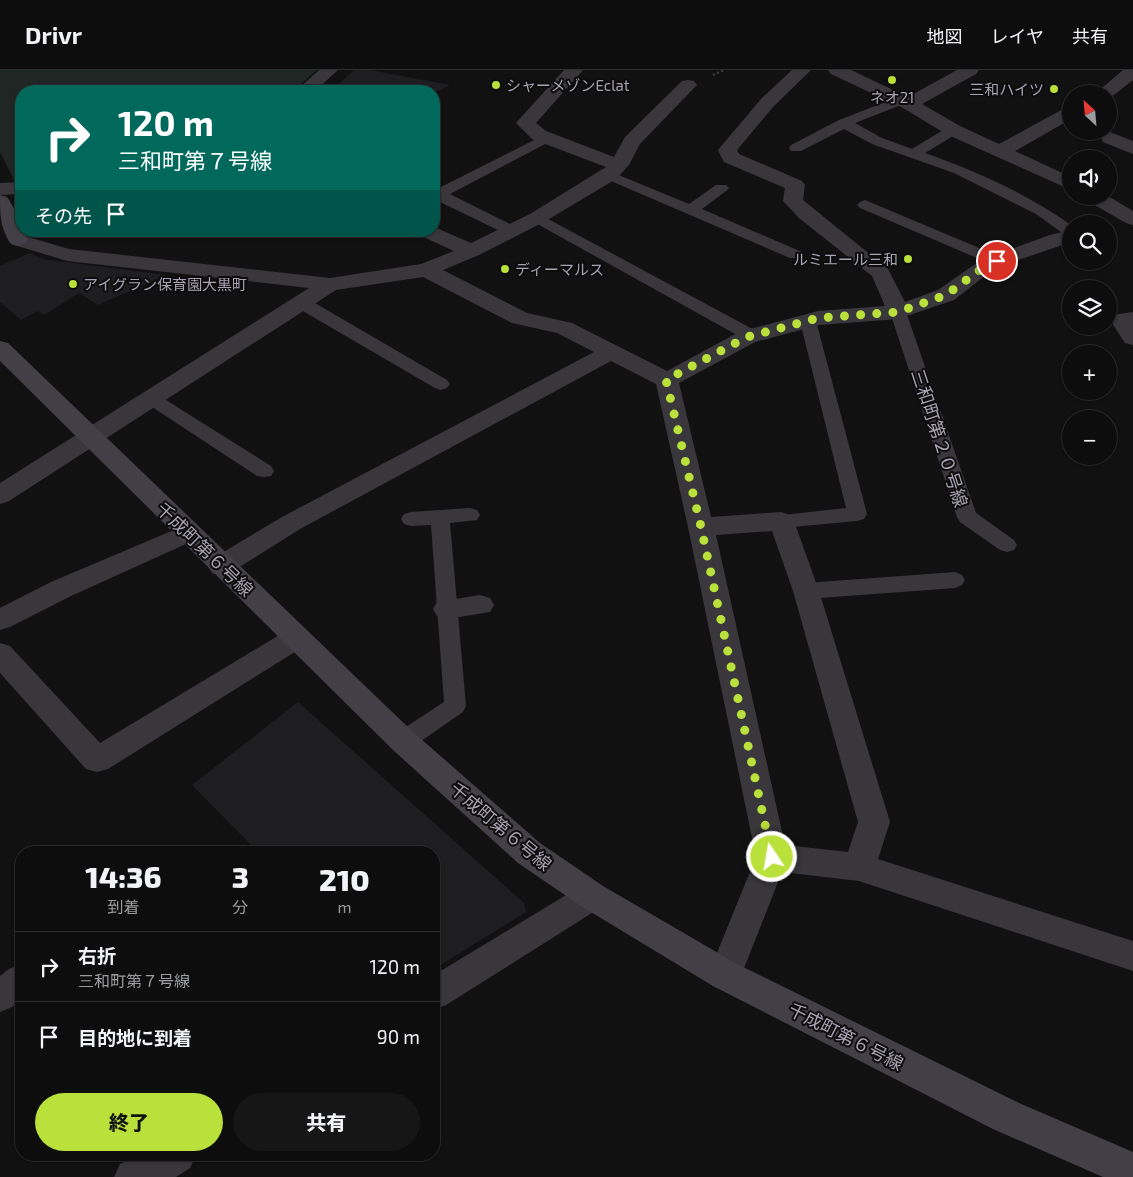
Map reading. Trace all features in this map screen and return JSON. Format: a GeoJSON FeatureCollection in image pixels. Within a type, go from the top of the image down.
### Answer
{"type":"FeatureCollection","features":[{"type":"Feature","properties":{"kind":"street"},"geometry":{"type":"LineString","coordinates":[[312,85],[329,70]]}},
{"type":"Feature","properties":{"kind":"street"},"geometry":{"type":"LineString","coordinates":[[574,70],[525,123],[539,135],[614,170]]}},
{"type":"Feature","properties":{"kind":"street"},"geometry":{"type":"LineString","coordinates":[[802,70],[767,103],[727,150],[731,158],[795,185],[793,201],[806,214],[881,273],[898,312]]}},
{"type":"Feature","properties":{"kind":"street"},"geometry":{"type":"LineString","coordinates":[[837,70],[905,102],[954,130],[1062,180]]}},
{"type":"Feature","properties":{"kind":"street"},"geometry":{"type":"LineString","coordinates":[[905,102],[970,70]]}},
{"type":"Feature","properties":{"kind":"street"},"geometry":{"type":"LineString","coordinates":[[1115,85],[1133,71]]}},
{"type":"Feature","properties":{"kind":"street"},"geometry":{"type":"LineString","coordinates":[[17,237],[18,240],[67,255],[330,284],[426,270],[472,251],[537,218],[614,170],[632,141],[688,85]]}},
{"type":"Feature","properties":{"kind":"street"},"geometry":{"type":"LineString","coordinates":[[1001,150],[1062,117]]}},
{"type":"Feature","properties":{"kind":"street"},"geometry":{"type":"LineString","coordinates":[[1115,140],[1133,148]]}},
{"type":"Feature","properties":{"kind":"street"},"geometry":{"type":"LineString","coordinates":[[0,189],[15,188]]}},
{"type":"Feature","properties":{"kind":"street"},"geometry":{"type":"LineString","coordinates":[[0,201],[15,234]]}},
{"type":"Feature","properties":{"kind":"street"},"geometry":{"type":"LineString","coordinates":[[1108,205],[1133,220]]}},
{"type":"Feature","properties":{"kind":"street"},"geometry":{"type":"LineString","coordinates":[[1117,229],[1133,226]]}},
{"type":"Feature","properties":{"kind":"street"},"geometry":{"type":"LineString","coordinates":[[440,237],[472,251]]}},
{"type":"Feature","properties":{"kind":"street"},"geometry":{"type":"LineString","coordinates":[[666,380],[752,336],[818,318],[898,312],[946,295],[988,264],[1062,238]]}},
{"type":"Feature","properties":{"kind":"street"},"geometry":{"type":"LineString","coordinates":[[426,270],[520,318],[564,328],[666,380],[701,527],[772,857],[725,975]]}},
{"type":"Feature","properties":{"kind":"street"},"geometry":{"type":"LineString","coordinates":[[0,495],[92,438],[330,284]]}},
{"type":"Feature","properties":{"kind":"street"},"geometry":{"type":"LineString","coordinates":[[1133,319],[1121,320],[1133,338]]}},
{"type":"Feature","properties":{"kind":"street","name":"千成町第６号線"},"geometry":{"type":"LineString","coordinates":[[0,348],[403,741],[529,853],[592,896],[725,975],[1006,1116],[1133,1171]]}},
{"type":"Feature","properties":{"kind":"street"},"geometry":{"type":"LineString","coordinates":[[222,566],[291,523],[611,352]]}},
{"type":"Feature","properties":{"kind":"street"},"geometry":{"type":"LineString","coordinates":[[701,527],[781,521],[806,591],[874,822],[859,867]]}},
{"type":"Feature","properties":{"kind":"street"},"geometry":{"type":"LineString","coordinates":[[0,620],[61,589],[188,533]]}},
{"type":"Feature","properties":{"kind":"street"},"geometry":{"type":"LineString","coordinates":[[447,609],[480,605]]}},
{"type":"Feature","properties":{"kind":"street"},"geometry":{"type":"LineString","coordinates":[[0,654],[97,760],[296,638]]}},
{"type":"Feature","properties":{"kind":"street"},"geometry":{"type":"LineString","coordinates":[[772,857],[859,867],[1133,956]]}},
{"type":"Feature","properties":{"kind":"street"},"geometry":{"type":"LineString","coordinates":[[440,990],[592,896]]}},
{"type":"Feature","properties":{"kind":"street"},"geometry":{"type":"LineString","coordinates":[[0,996],[15,985]]}},
{"type":"Feature","properties":{"kind":"street"},"geometry":{"type":"LineString","coordinates":[[132,1177],[158,1167],[168,1161]]}},
{"type":"Feature","properties":{"kind":"lane"},"geometry":{"type":"LineString","coordinates":[[796,148],[844,123],[905,102]]}},
{"type":"Feature","properties":{"kind":"lane"},"geometry":{"type":"LineString","coordinates":[[844,123],[877,140],[958,170],[1003,191],[1041,211],[1062,226]]}},
{"type":"Feature","properties":{"kind":"lane"},"geometry":{"type":"LineString","coordinates":[[915,153],[954,130]]}},
{"type":"Feature","properties":{"kind":"lane"},"geometry":{"type":"LineString","coordinates":[[512,231],[443,198],[442,192],[546,138]]}},
{"type":"Feature","properties":{"kind":"lane"},"geometry":{"type":"LineString","coordinates":[[614,170],[691,210],[796,255]]}},
{"type":"Feature","properties":{"kind":"lane"},"geometry":{"type":"LineString","coordinates":[[691,210],[722,188]]}},
{"type":"Feature","properties":{"kind":"lane"},"geometry":{"type":"LineString","coordinates":[[865,205],[997,261]]}},
{"type":"Feature","properties":{"kind":"lane"},"geometry":{"type":"LineString","coordinates":[[537,218],[752,336]]}},
{"type":"Feature","properties":{"kind":"lane"},"geometry":{"type":"LineString","coordinates":[[302,303],[441,384]]}},
{"type":"Feature","properties":{"kind":"lane","name":"三和町第２０号線"},"geometry":{"type":"LineString","coordinates":[[898,312],[966,517],[1007,544]]}},
{"type":"Feature","properties":{"kind":"lane"},"geometry":{"type":"LineString","coordinates":[[781,521],[857,514],[808,321]]}},
{"type":"Feature","properties":{"kind":"lane"},"geometry":{"type":"LineString","coordinates":[[152,399],[264,471]]}},
{"type":"Feature","properties":{"kind":"lane"},"geometry":{"type":"LineString","coordinates":[[411,519],[470,514]]}},
{"type":"Feature","properties":{"kind":"lane"},"geometry":{"type":"LineString","coordinates":[[403,741],[455,706],[440,517]]}},
{"type":"Feature","properties":{"kind":"lane"},"geometry":{"type":"LineString","coordinates":[[806,591],[955,580]]}},
{"type":"Feature","properties":{"kind":"shaded area"},"geometry":{"type":"Polygon","coordinates":[[[0,70],[317,70],[300,85],[15,85],[15,182],[0,152],[0,70]]]}},
{"type":"Feature","properties":{"kind":"shaded area"},"geometry":{"type":"Polygon","coordinates":[[[354,70],[370,70],[450,85],[440,90],[440,85],[338,85],[354,70]]]}},
{"type":"Feature","properties":{"kind":"shaded area","name":"アイグラン保育園大黒町"},"geometry":{"type":"Polygon","coordinates":[[[30,253],[43,259],[166,275],[98,305],[79,293],[44,315],[38,311],[21,320],[0,302],[0,266],[30,253]]]}},
{"type":"Feature","properties":{"kind":"shaded area"},"geometry":{"type":"Polygon","coordinates":[[[298,702],[524,903],[526,912],[440,965],[440,846],[252,846],[192,785],[298,702]]]}},
{"type":"Feature","properties":{"kind":"place","name":"ネオ21"},"geometry":{"type":"Point","coordinates":[892,80]}},
{"type":"Feature","properties":{"kind":"place","name":"シャーメゾンEclat"},"geometry":{"type":"Point","coordinates":[496,85]}},
{"type":"Feature","properties":{"kind":"place","name":"三和ハイツ"},"geometry":{"type":"Point","coordinates":[1054,89]}},
{"type":"Feature","properties":{"kind":"place","name":"ルミエール三和"},"geometry":{"type":"Point","coordinates":[908,259]}},
{"type":"Feature","properties":{"kind":"place","name":"ディーマルス"},"geometry":{"type":"Point","coordinates":[505,269]}},
{"type":"Feature","properties":{"kind":"place","name":"アイグラン保育園大黒町"},"geometry":{"type":"Point","coordinates":[73,284]}},
{"type":"Feature","properties":{"kind":"route"},"geometry":{"type":"LineString","coordinates":[[772,857],[701,527],[666,380],[747,337],[818,318],[898,312],[946,295],[988,264],[997,261]]}}]}
